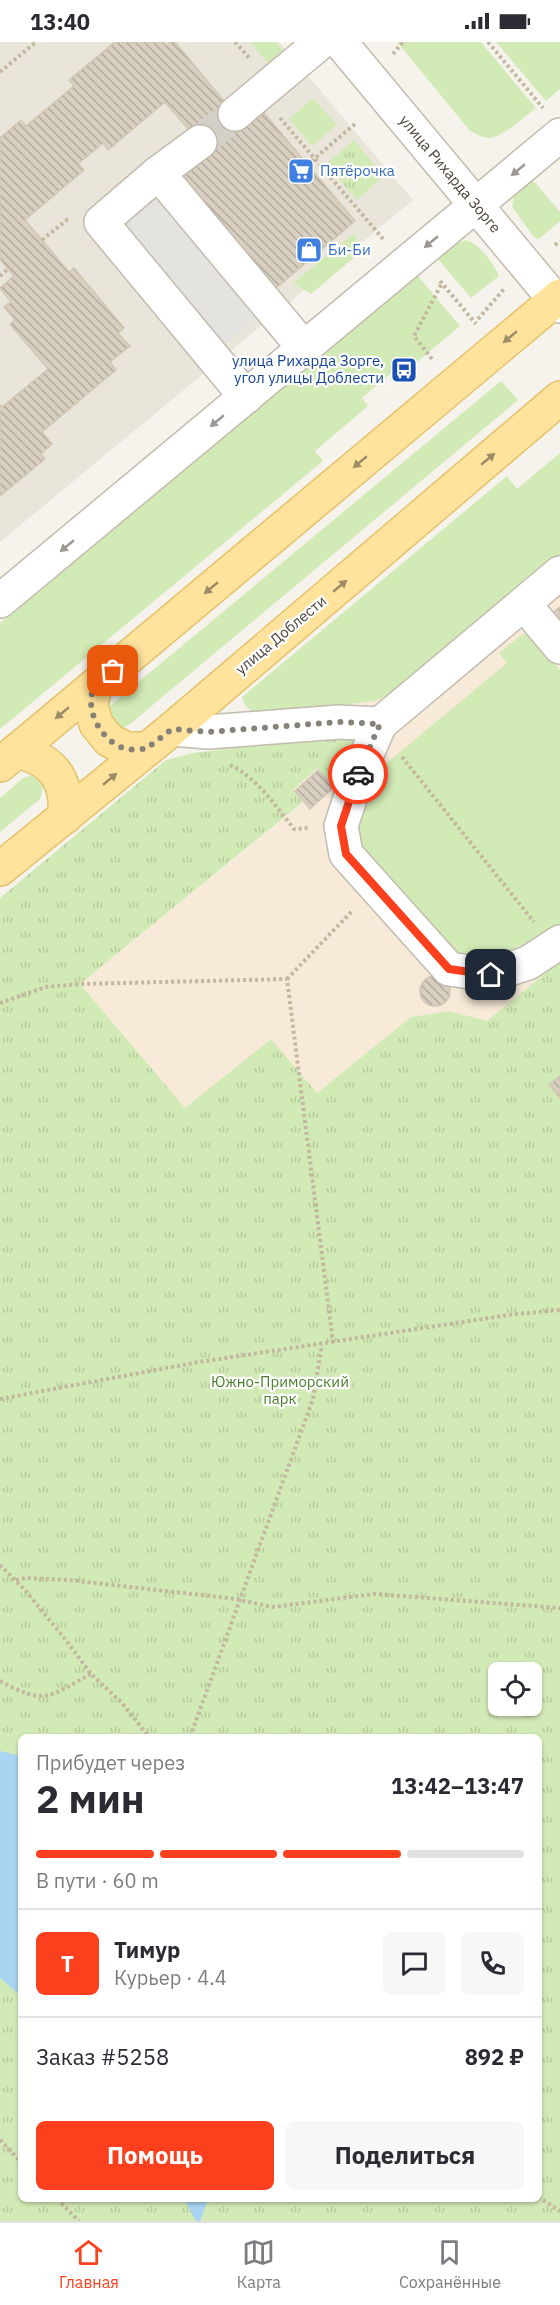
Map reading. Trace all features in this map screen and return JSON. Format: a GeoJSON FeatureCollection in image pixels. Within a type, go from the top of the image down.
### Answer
{"type":"FeatureCollection","features":[{"type":"Feature","properties":{"kind":"main road"},"geometry":{"type":"LineString","coordinates":[[8,758],[558,300]]}},
{"type":"Feature","properties":{"kind":"main road","name":"улица Доблести"},"geometry":{"type":"LineString","coordinates":[[0,869],[172,729],[560,399]]}},
{"type":"Feature","properties":{"kind":"main road"},"geometry":{"type":"LineString","coordinates":[[95,686],[91,705],[96,724],[102,732],[109,740],[126,749],[146,749]]}},
{"type":"Feature","properties":{"kind":"main road"},"geometry":{"type":"LineString","coordinates":[[8,758],[35,755],[50,765],[61,780],[66,798],[64,817]]}},
{"type":"Feature","properties":{"kind":"street"},"geometry":{"type":"LineString","coordinates":[[247,104],[321,42]]}},
{"type":"Feature","properties":{"kind":"street","name":"улица Рихарда Зорге"},"geometry":{"type":"LineString","coordinates":[[340,42],[558,300]]}},
{"type":"Feature","properties":{"kind":"street"},"geometry":{"type":"LineString","coordinates":[[0,601],[476,205],[553,123]]}},
{"type":"Feature","properties":{"kind":"street"},"geometry":{"type":"LineString","coordinates":[[200,142],[158,173],[101,222],[246,397]]}},
{"type":"Feature","properties":{"kind":"street"},"geometry":{"type":"LineString","coordinates":[[158,173],[304,348]]}},
{"type":"Feature","properties":{"kind":"street"},"geometry":{"type":"LineString","coordinates":[[557,945],[528,963],[491,975],[449,969],[346,854],[341,826],[357,777],[380,724],[560,573]]}},
{"type":"Feature","properties":{"kind":"street"},"geometry":{"type":"LineString","coordinates":[[524,603],[560,647]]}},
{"type":"Feature","properties":{"kind":"street"},"geometry":{"type":"LineString","coordinates":[[172,729],[208,732],[339,722],[380,724]]}},
{"type":"Feature","properties":{"kind":"path"},"geometry":{"type":"LineString","coordinates":[[0,72],[36,42]]}},
{"type":"Feature","properties":{"kind":"path"},"geometry":{"type":"LineString","coordinates":[[393,54],[403,42]]}},
{"type":"Feature","properties":{"kind":"path"},"geometry":{"type":"LineString","coordinates":[[488,42],[553,123]]}},
{"type":"Feature","properties":{"kind":"path"},"geometry":{"type":"LineString","coordinates":[[247,104],[314,159],[386,243]]}},
{"type":"Feature","properties":{"kind":"path"},"geometry":{"type":"LineString","coordinates":[[307,165],[356,123]]}},
{"type":"Feature","properties":{"kind":"path"},"geometry":{"type":"LineString","coordinates":[[555,245],[560,241]]}},
{"type":"Feature","properties":{"kind":"path"},"geometry":{"type":"LineString","coordinates":[[0,276],[8,269]]}},
{"type":"Feature","properties":{"kind":"path"},"geometry":{"type":"LineString","coordinates":[[435,275],[481,331]]}},
{"type":"Feature","properties":{"kind":"path"},"geometry":{"type":"LineString","coordinates":[[432,359],[414,336],[442,283]]}},
{"type":"Feature","properties":{"kind":"path"},"geometry":{"type":"LineString","coordinates":[[475,323],[504,289]]}},
{"type":"Feature","properties":{"kind":"path"},"geometry":{"type":"LineString","coordinates":[[380,724],[399,752],[557,945]]}},
{"type":"Feature","properties":{"kind":"path"},"geometry":{"type":"LineString","coordinates":[[224,762],[243,771],[271,800],[294,829],[341,826]]}},
{"type":"Feature","properties":{"kind":"path"},"geometry":{"type":"LineString","coordinates":[[0,1003],[46,987],[80,984],[287,979],[376,886]]}},
{"type":"Feature","properties":{"kind":"path"},"geometry":{"type":"LineString","coordinates":[[287,979],[333,1342]]}},
{"type":"Feature","properties":{"kind":"path"},"geometry":{"type":"LineString","coordinates":[[0,1399],[194,1363],[514,1314],[560,1310]]}},
{"type":"Feature","properties":{"kind":"path"},"geometry":{"type":"LineString","coordinates":[[191,1734],[313,1399],[322,1345]]}},
{"type":"Feature","properties":{"kind":"path"},"geometry":{"type":"LineString","coordinates":[[0,1565],[65,1639],[91,1674],[122,1703],[146,1734]]}},
{"type":"Feature","properties":{"kind":"path"},"geometry":{"type":"LineString","coordinates":[[16,1581],[26,1578],[69,1580],[240,1600],[272,1608],[375,1594],[560,1608]]}},
{"type":"Feature","properties":{"kind":"path"},"geometry":{"type":"LineString","coordinates":[[0,1681],[31,1695],[46,1698],[91,1674]]}},
{"type":"Feature","properties":{"kind":"path"},"geometry":{"type":"LineString","coordinates":[[1,2142],[18,2159]]}},
{"type":"Feature","properties":{"kind":"path"},"geometry":{"type":"LineString","coordinates":[[542,2200],[560,2211]]}},
{"type":"Feature","properties":{"kind":"path"},"geometry":{"type":"LineString","coordinates":[[60,2202],[79,2221]]}},
{"type":"Feature","properties":{"kind":"shaded area"},"geometry":{"type":"Polygon","coordinates":[[[0,42],[279,42],[413,200],[0,542],[0,42]]]}},
{"type":"Feature","properties":{"kind":"shaded area"},"geometry":{"type":"Polygon","coordinates":[[[138,176],[258,316],[205,361],[98,209],[138,176]]]}},
{"type":"Feature","properties":{"kind":"shaded area"},"geometry":{"type":"Polygon","coordinates":[[[560,556],[560,961],[487,1021],[449,1011],[411,1017],[317,1093],[225,1078],[185,1108],[80,984],[303,803],[292,790],[317,768],[336,788],[340,734],[339,705],[373,701],[400,689],[560,556]]]}},
{"type":"Feature","properties":{"kind":"green space"},"geometry":{"type":"Polygon","coordinates":[[[250,42],[276,42],[283,50],[268,63],[250,42]]]}},
{"type":"Feature","properties":{"kind":"green space"},"geometry":{"type":"Polygon","coordinates":[[[397,42],[481,42],[536,108],[494,137],[477,135],[470,131],[397,42]]]}},
{"type":"Feature","properties":{"kind":"green space"},"geometry":{"type":"Polygon","coordinates":[[[496,42],[560,42],[560,89],[546,101],[496,42]]]}},
{"type":"Feature","properties":{"kind":"green space"},"geometry":{"type":"Polygon","coordinates":[[[313,98],[337,125],[312,146],[289,119],[313,98]]]}},
{"type":"Feature","properties":{"kind":"green space"},"geometry":{"type":"Polygon","coordinates":[[[354,140],[384,176],[357,200],[326,164],[354,140]]]}},
{"type":"Feature","properties":{"kind":"green space"},"geometry":{"type":"Polygon","coordinates":[[[532,179],[560,212],[560,221],[539,239],[534,237],[512,207],[514,196],[532,179]]]}},
{"type":"Feature","properties":{"kind":"green space"},"geometry":{"type":"Polygon","coordinates":[[[354,233],[362,251],[311,294],[293,283],[354,233]]]}},
{"type":"Feature","properties":{"kind":"green space"},"geometry":{"type":"Polygon","coordinates":[[[466,240],[476,245],[486,255],[499,276],[471,298],[438,259],[456,244],[466,240]]]}},
{"type":"Feature","properties":{"kind":"green space"},"geometry":{"type":"Polygon","coordinates":[[[418,276],[460,326],[417,362],[411,356],[362,398],[368,406],[315,451],[323,461],[0,729],[0,623],[418,276]]]}},
{"type":"Feature","properties":{"kind":"green space"},"geometry":{"type":"Polygon","coordinates":[[[501,381],[518,400],[130,724],[115,729],[108,709],[112,704],[501,381]]]}},
{"type":"Feature","properties":{"kind":"green space"},"geometry":{"type":"Polygon","coordinates":[[[560,453],[560,556],[400,689],[389,696],[373,701],[264,715],[247,707],[242,697],[507,476],[517,489],[560,453]]]}},
{"type":"Feature","properties":{"kind":"green space"},"geometry":{"type":"Polygon","coordinates":[[[527,633],[560,670],[560,931],[525,954],[458,962],[357,858],[358,798],[377,771],[507,663],[499,653],[527,633]]]}},
{"type":"Feature","properties":{"kind":"green space","name":"Южно-Приморский парк"},"geometry":{"type":"Polygon","coordinates":[[[340,734],[350,738],[355,760],[350,771],[336,788],[317,768],[293,790],[303,802],[80,984],[185,1108],[271,1039],[317,1093],[411,1017],[449,1011],[487,1021],[560,961],[560,2221],[0,2221],[0,898],[166,760],[193,753],[340,734]]]}},
{"type":"Feature","properties":{"kind":"green space"},"geometry":{"type":"Polygon","coordinates":[[[32,775],[37,776],[44,785],[40,799],[0,832],[0,798],[22,779],[32,775]]]}},
{"type":"Feature","properties":{"kind":"water"},"geometry":{"type":"Polygon","coordinates":[[[0,1751],[18,1755],[18,1993],[0,1978],[0,1751]]]}},
{"type":"Feature","properties":{"kind":"water"},"geometry":{"type":"Polygon","coordinates":[[[186,2202],[207,2202],[200,2221],[196,2221],[186,2202]]]}},
{"type":"Feature","properties":{"kind":"building"},"geometry":{"type":"Polygon","coordinates":[[[115,42],[163,42],[166,45],[175,42],[242,123],[207,151],[165,102],[108,150],[103,143],[78,164],[84,170],[25,220],[69,272],[74,268],[124,328],[118,333],[130,346],[110,362],[116,370],[42,432],[52,444],[41,454],[45,459],[0,496],[0,405],[2,407],[48,369],[10,324],[15,320],[4,307],[11,302],[0,288],[14,276],[0,259],[0,138],[21,120],[26,126],[74,86],[69,80],[115,42]]]}},
{"type":"Feature","properties":{"kind":"building"},"geometry":{"type":"Polygon","coordinates":[[[260,108],[355,221],[275,289],[179,175],[260,108]]]}},
{"type":"Feature","properties":{"kind":"building"},"geometry":{"type":"Polygon","coordinates":[[[560,607],[560,625],[551,614],[560,607]]]}},
{"type":"Feature","properties":{"kind":"building"},"geometry":{"type":"Polygon","coordinates":[[[318,770],[334,787],[310,809],[295,791],[318,770]]]}},
{"type":"Feature","properties":{"kind":"building"},"geometry":{"type":"Polygon","coordinates":[[[435,976],[441,977],[449,985],[449,997],[441,1005],[435,1006],[429,1005],[421,997],[420,991],[421,985],[429,977],[435,976]]]}},
{"type":"Feature","properties":{"kind":"building"},"geometry":{"type":"Polygon","coordinates":[[[560,1076],[560,1098],[549,1085],[560,1076]]]}},
{"type":"Feature","properties":{"kind":"tunnel"},"geometry":{"type":"LineString","coordinates":[[200,142],[235,114]]}},
{"type":"Feature","properties":{"kind":"way so far"},"geometry":{"type":"LineString","coordinates":[[113,671],[95,686],[91,705],[96,724],[109,740],[126,749],[146,749],[172,729],[208,732],[339,722],[380,724],[358,774]]}},
{"type":"Feature","properties":{"kind":"place","name":"Пятёрочка"},"geometry":{"type":"Point","coordinates":[301,171]}},
{"type":"Feature","properties":{"kind":"place","name":"Би-Би"},"geometry":{"type":"Point","coordinates":[309,250]}},
{"type":"Feature","properties":{"kind":"place","name":"улица Рихарда Зорге, угол улицы Доблести"},"geometry":{"type":"Point","coordinates":[404,370]}},
{"type":"Feature","properties":{"kind":"route"},"geometry":{"type":"LineString","coordinates":[[358,774],[341,826],[346,854],[449,969],[491,975]]}}]}
